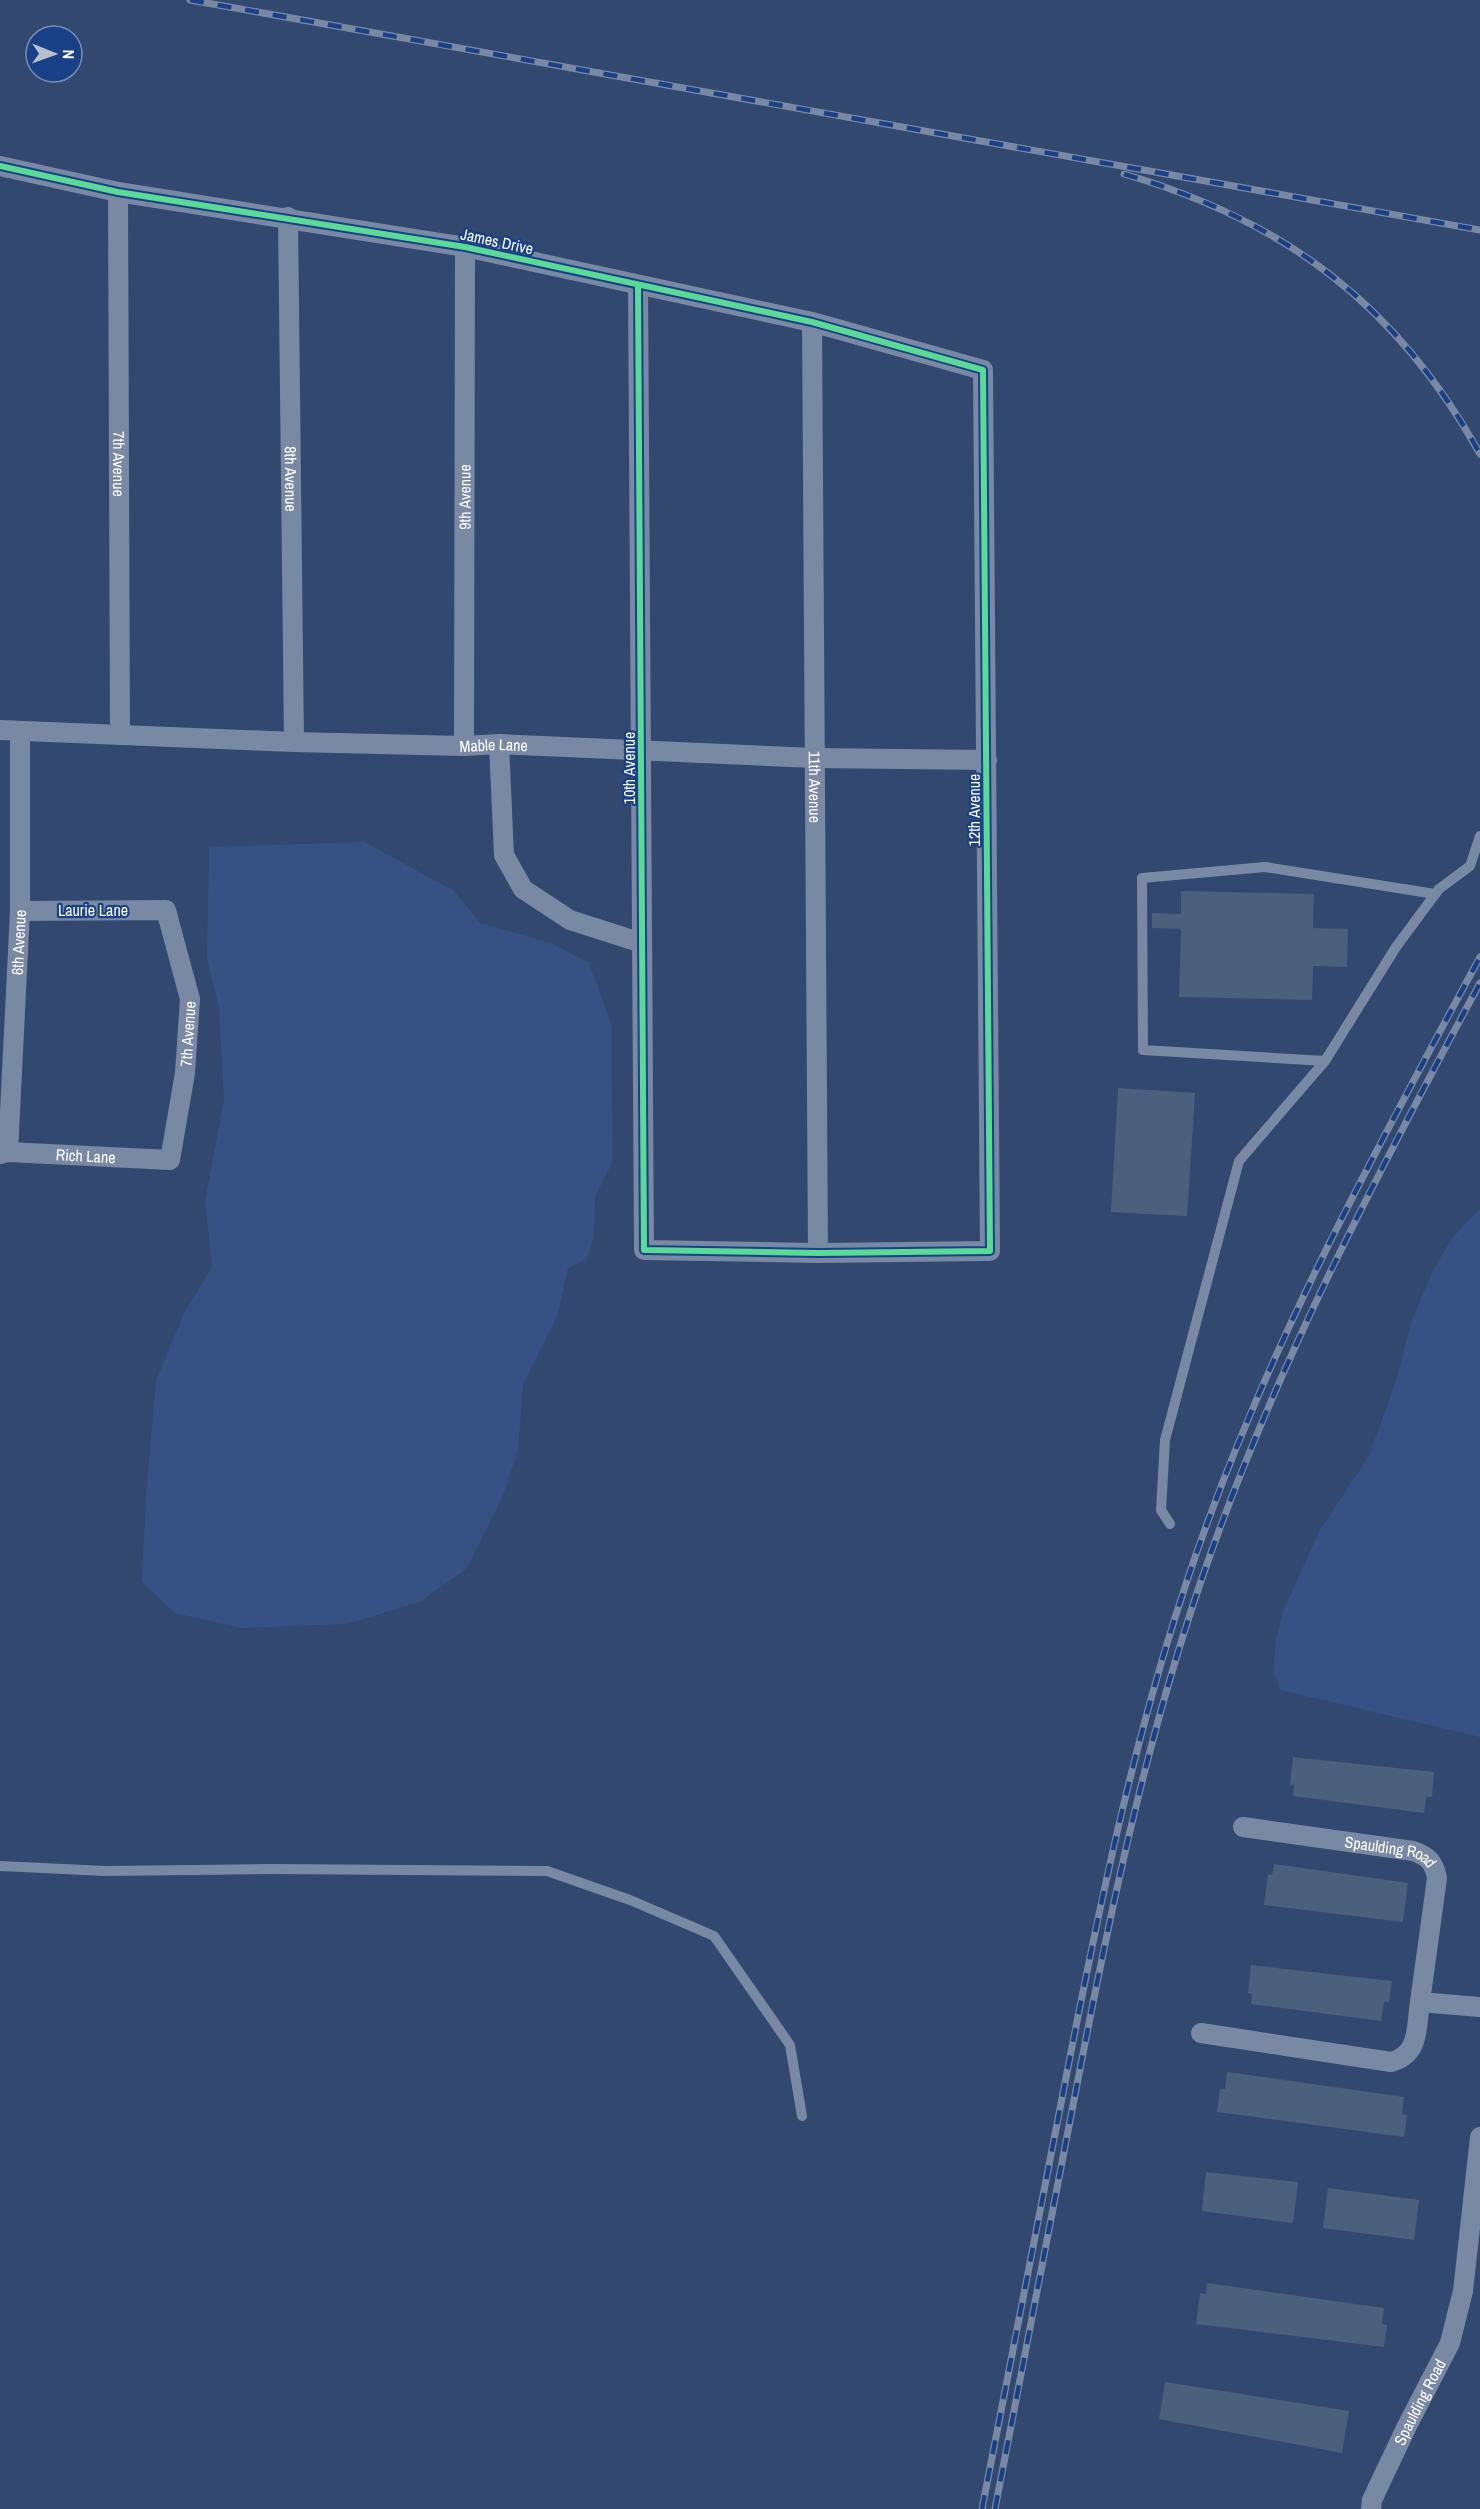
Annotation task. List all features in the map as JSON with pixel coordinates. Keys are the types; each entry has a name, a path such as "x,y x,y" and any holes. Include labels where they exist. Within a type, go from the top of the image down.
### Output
{"street":[{"name":"James Drive","path":"0,166 118,192 288,217 465,247 812,322 983,370"},
{"name":"7th Avenue","path":"118,192 120,735"},
{"name":"8th Avenue","path":"288,217 294,742"},
{"name":"9th Avenue","path":"464,746 465,247"},
{"name":"10th Avenue","path":"638,285 644,1250 818,1253"},
{"name":"11th Avenue","path":"812,322 818,1253"},
{"name":"12th Avenue","path":"818,1253 990,1251 983,370"},
{"name":"Mable Lane","path":"0,730 294,742 464,746 499,744 814,758 987,760"},
{"name":"6th Avenue","path":"4,1153 20,911 20,731"},
{"path":"499,744 504,855 523,889 570,920 642,943"},
{"name":"7th Avenue","path":"165,910 190,999 185,1073 170,1160"},
{"name":"Laurie Lane","path":"20,911 165,910"},
{"name":"Rich Lane","path":"4,1153 170,1160"},
{"name":"Spaulding Road","path":"1201,2033 1391,2062 1402,2059 1413,2045 1437,1878 1434,1865 1425,1855 1413,1851 1243,1827"},
{"path":"1420,2002 1480,2007"},
{"name":"Spaulding Road","path":"1371,2509 1372,2500 1450,2343 1471,2293 1480,2137"}],"lane":[{"path":"1170,1524 1161,1510 1165,1440 1239,1161 1325,1061 1396,947 1439,889 1470,866 1480,836"},
{"path":"1325,1061 1143,1050 1142,878 1265,867 1436,894"},
{"path":"0,1866 106,1871 270,1869 547,1871 630,1899 714,1936 790,2045 802,2116"}],"water":[{"path":"364,842 453,890 480,923 551,943 589,963 611,1024 613,1161 595,1197 594,1237 587,1259 568,1268 558,1314 523,1385 518,1450 502,1498 467,1568 420,1602 346,1624 241,1628 175,1613 142,1582 146,1495 156,1381 184,1313 212,1267 205,1201 224,1100 219,1007 207,959 209,847"},
{"path":"1480,1209 1480,1737 1281,1690 1273,1672 1276,1640 1283,1611 1320,1530 1369,1456 1397,1378 1411,1323 1432,1272 1452,1238"}],"building":[{"path":"1181,891 1314,894 1313,928 1348,929 1347,967 1313,966 1312,1000 1179,997 1181,929 1152,928 1152,913 1181,914"},
{"path":"1118,1088 1195,1093 1187,1216 1111,1212"},
{"path":"1293,1757 1434,1772 1432,1797 1426,1797 1424,1813 1293,1796 1294,1785 1290,1785"},
{"path":"1274,1864 1408,1883 1403,1922 1264,1905 1268,1874 1272,1875"},
{"path":"1251,1965 1392,1981 1389,2002 1384,2002 1381,2021 1251,2004 1252,1994 1248,1993"},
{"path":"1227,2072 1404,2097 1402,2114 1407,2115 1404,2137 1217,2112 1220,2089 1225,2089"},
{"path":"1206,2172 1298,2182 1293,2223 1202,2211"},
{"path":"1328,2188 1419,2200 1414,2240 1323,2228"},
{"path":"1207,2283 1384,2308 1382,2324 1387,2325 1384,2347 1196,2324 1200,2293 1206,2294"},
{"path":"1165,2382 1349,2411 1342,2453 1159,2419"}],"railway":[{"path":"190,0 1480,230"},
{"path":"1124,174 1182,193 1236,217 1286,244 1332,276 1374,313 1413,354 1448,401 1480,454"},
{"path":"982,2509 1108,1873 1142,1731 1184,1590 1236,1448 1300,1304 1369,1164 1480,957"},
{"path":"995,2509 1128,1838 1161,1710 1200,1584 1259,1428 1293,1353 1364,1203 1480,983"}],"cycle path":[{"path":"0,166 118,192 465,247 812,322 983,370 990,1251 818,1253 644,1250 638,285"}]}
